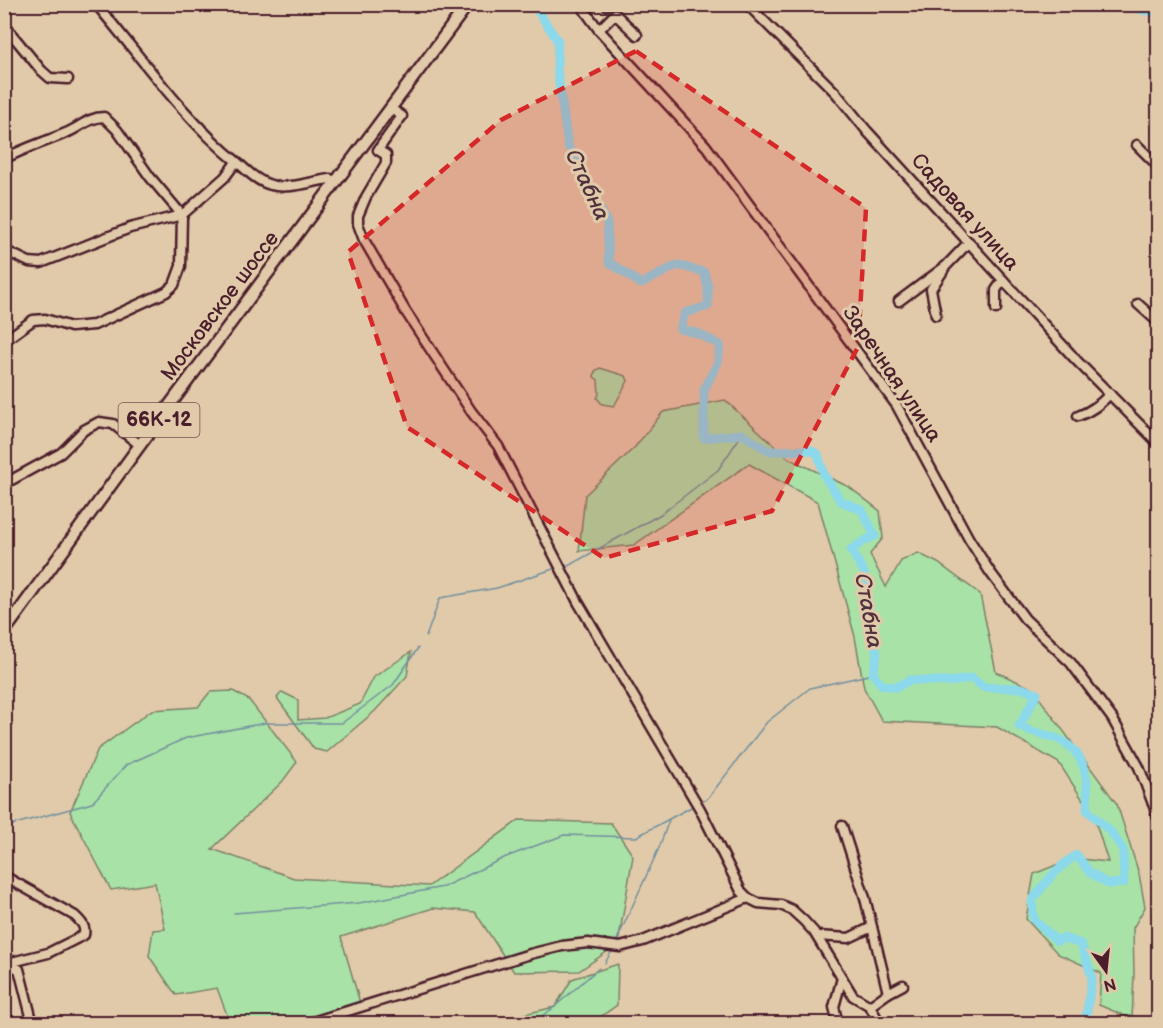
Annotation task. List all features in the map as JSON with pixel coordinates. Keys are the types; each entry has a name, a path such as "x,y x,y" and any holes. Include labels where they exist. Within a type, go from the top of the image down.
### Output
{"main road":[{"name":"Московское шоссе","path":"4,632 468,4"}],"street":[{"path":"96,4 188,117 212,142 264,183 275,186 330,179 336,181"},
{"name":"Заречная улица","path":"580,4 599,30 706,146 897,406 969,539 990,572 1025,619 1071,663 1112,718 1138,767 1158,817"},
{"name":"Садовая улица","path":"747,4 836,93 867,131 1077,361 1158,443"},
{"path":"599,30 615,14 637,35"},
{"path":"4,25 50,78 68,79"},
{"path":"359,150 367,153 378,150 402,116 390,108"},
{"path":"4,159 34,144 67,133 94,117 104,117 117,130 150,177 182,215 181,266 174,285 166,292 94,325 71,327 45,320 33,320 4,341"},
{"path":"1137,145 1158,166"},
{"path":"378,150 386,155 386,163 366,197 358,216 358,224 364,240 406,312 471,411 498,446 578,602 700,809 741,891 758,903 781,905 792,910 817,936 853,996 870,1006 880,1023"},
{"path":"4,250 29,262 41,263 130,228 182,215 225,177 236,162"},
{"path":"899,301 946,266 969,242"},
{"path":"936,315 931,290 946,266"},
{"path":"996,309 996,290 1003,280"},
{"path":"1138,304 1158,322"},
{"path":"1078,416 1098,406 1110,394"},
{"path":"4,484 61,453 84,430 99,422 113,424 140,445"},
{"path":"842,826 873,927 888,993"},
{"path":"4,876 75,916 83,924 84,935 48,953 4,965"},
{"path":"306,1023 562,946 588,943 614,946 643,941 748,898"},
{"path":"817,936 849,938 873,927"},
{"path":"4,965 11,965 19,969 33,1023"},
{"path":"838,1023 834,1007 842,978"},
{"path":"870,1006 903,985"}],"highlighted area":[{"path":"636,51 866,208 858,347 772,511 604,558 407,427 348,252 501,120"}],"green space":[{"path":"600,368 626,376 628,381 614,406 602,404 597,398 598,380 594,377 595,371"},
{"path":"725,400 788,458 849,487 880,511 883,538 870,554 886,587 901,561 918,553 938,563 980,594 996,672 1032,688 1117,804 1139,874 1145,907 1133,928 1132,1019 1099,1005 1101,973 1058,954 1026,919 1034,874 1073,858 1108,862 1094,817 1059,763 997,727 882,721 864,688 855,637 818,502 749,464 634,545 579,551 585,495 635,447 663,412"},
{"path":"411,652 407,676 375,711 327,752 314,749 277,698 282,692 298,700 298,720 325,718 360,704 374,677"},
{"path":"233,691 249,700 297,762 282,782 212,849 294,878 429,886 519,820 611,823 633,856 618,944 579,971 514,972 475,912 433,908 341,937 360,1003 297,1023 230,1023 217,988 176,995 149,956 153,930 165,929 155,883 111,890 70,812 98,749 152,710 198,707 210,692"},
{"path":"618,964 617,1005 592,1023 500,1023 516,1016 555,1007 572,979"}],"waterway":[{"name":"Стабна","path":"533,4 558,41 557,69 568,146 607,222 609,262 641,284 677,265 704,272 708,287 708,306 685,313 680,329 697,333 720,345 718,362 704,390 704,438 742,434 769,451 810,450 818,454 824,475 841,501 862,510 875,536 851,550 864,572 877,655 873,674 882,685 897,687 910,680 951,682 972,678 983,687 1021,688 1037,694 1019,726 1066,743 1080,758 1086,777 1087,810 1111,832 1123,850 1124,883 1108,884 1089,872 1077,855 1047,881 1032,901 1034,920 1057,941 1064,938 1081,944 1092,977 1085,1024"},
{"path":"1116,4 1158,13"},
{"path":"568,566 661,514 718,470 742,434"},
{"path":"426,637 440,598 497,588 556,568"},
{"path":"4,827 92,803 126,765 186,738 265,723 342,723 393,685 418,648"},
{"path":"704,801 767,722 810,688 873,674"},
{"path":"234,913 359,903 443,887 506,857 564,835 636,837 693,806"},
{"path":"616,942 659,848 669,820"},
{"path":"605,963 613,949"},
{"path":"530,1024 552,1009 599,968"},
{"path":"542,1016 554,1024"}]}
